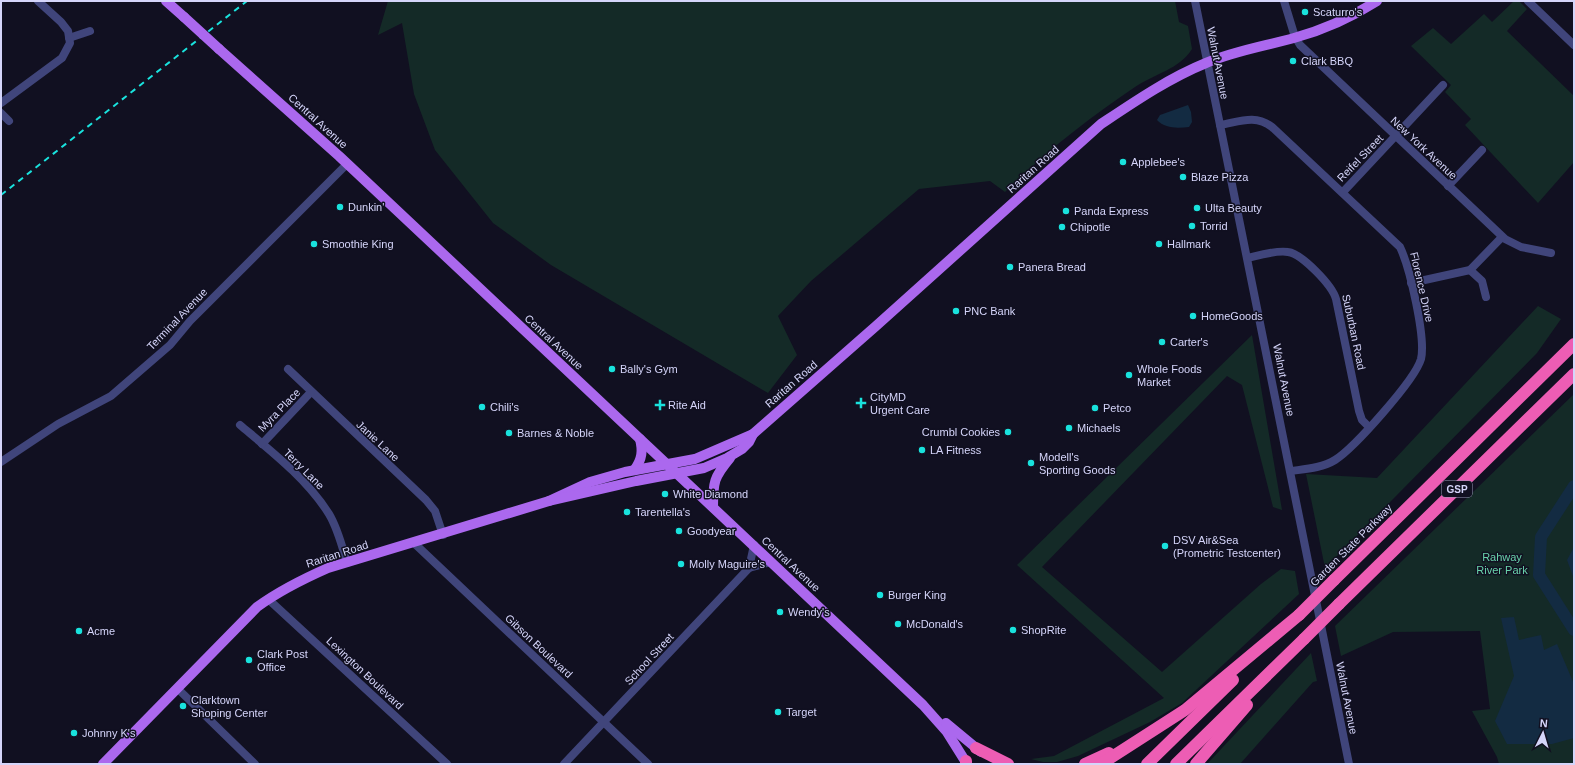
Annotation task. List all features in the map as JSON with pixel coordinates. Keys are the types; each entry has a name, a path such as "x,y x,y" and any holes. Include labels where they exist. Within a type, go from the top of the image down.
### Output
{"highway":[{"name":"Garden State Parkway","path":"1147,764 1574,344"},
{"name":"GSP","path":"1176,764 1574,374"},
{"path":"1102,764 1123,749 1186,710 1299,615"},
{"path":"1196,764 1304,639"},
{"path":"976,748 1008,764"},
{"path":"1085,764 1105,754 1123,749"}],"main road":[{"name":"Central Avenue","path":"166,1 347,164 713,506 923,705 942,724 966,763"},
{"name":"Raritan Road","path":"103,764 257,607 304,578 348,562 443,535 549,501 640,480 704,468 732,455 746,445 753,434 1101,124 1143,97 1207,62 1295,38 1346,18 1377,1"},
{"name":"Raritan Road","path":"549,501 590,482 635,469 703,456 753,434"},
{"path":"635,469 640,462 642,453 640,439"},
{"path":"713,506 714,481 732,455"},
{"name":"Central Avenue","path":"923,705 997,764"}],"street":[{"path":"1,103 62,58 70,43 68,31 61,22 38,1"},
{"name":"Walnut Avenue","path":"1195,1 1349,764"},
{"path":"1284,1 1295,38"},
{"path":"1528,1 1574,45"},
{"path":"69,38 90,31"},
{"name":"New York Avenue","path":"1295,38 1303,49 1502,236 1516,245 1551,253"},
{"name":"Reifel Street","path":"1343,192 1443,85"},
{"path":"1,113 9,121"},
{"name":"Florence Drive","path":"1220,125 1252,119 1262,120 1343,192 1400,247 1406,258 1422,338 1422,354 1420,364 1415,373 1394,400 1369,427 1334,460 1324,465 1291,471"},
{"path":"1448,186 1482,150"},
{"name":"Terminal Avenue","path":"1,462 58,424 111,396 139,373 170,345 190,321 347,164"},
{"path":"1411,283 1470,270 1502,236"},
{"name":"Suburban Road","path":"1248,258 1280,252 1293,253 1331,287 1336,299 1359,411 1362,420 1369,427"},
{"path":"1470,270 1482,281 1486,297"},
{"name":"Janie Lane","path":"288,369 426,500 435,511 443,535"},
{"name":"Myra Place","path":"262,444 311,392"},
{"name":"Terry Lane","path":"240,425 312,490 339,533 348,562"},
{"name":"Gibson Boulevard","path":"414,543 648,764"},
{"path":"754,546 750,568 771,562"},
{"name":"School Street","path":"564,764 750,568"},
{"name":"Lexington Boulevard","path":"268,599 447,764"},
{"path":"178,689 255,764"}],"green space":[{"path":"388,1 1175,1 1179,22 1188,26 1192,49 1181,62 1142,82 1084,124 1051,150 1005,192 990,181 919,189 811,281 778,316 797,355 768,393 551,265 493,223 435,150 414,94 402,23 378,35"},
{"path":"1514,1 1519,1 1527,9 1507,31 1574,96 1574,162 1538,203 1465,125 1471,119 1445,92 1451,85 1411,46 1433,28 1451,44 1484,14 1492,22"},
{"path":"1538,306 1561,319 1537,353 1325,568 1306,474 1377,478"},
{"path":"1252,335 1282,510 1273,507 1242,385 1227,376 1042,567 1162,672 1261,584 1281,569 1295,571 1299,594 1182,703 1150,722 1078,756 1057,762 1043,762 1031,759 1054,756 1164,698 1017,565"},
{"name":"Rahway River Park","path":"1574,394 1574,764 1499,764 1497,757 1472,711 1490,709 1480,631 1393,632 1341,656 1335,626"},
{"path":"1311,653 1317,681 1313,682 1240,764 1207,764"}],"water":[{"path":"1188,105 1191,112 1192,122 1189,127 1176,128 1164,125 1157,120 1160,115"},
{"path":"1574,547 1574,579 1567,560"},
{"path":"1514,617 1519,640 1541,635 1544,650 1557,644 1574,684 1574,738 1552,744 1507,744 1495,721 1514,676 1501,618"}],"waterway":[{"path":"1574,486 1541,537 1539,575 1574,630"}],"railway":[{"path":"1,195 247,1"}],"place":[{"name":"Scaturro's","path":"1305,12"},
{"name":"Clark BBQ","path":"1293,61"},
{"name":"Applebee's","path":"1123,162"},
{"name":"Blaze Pizza","path":"1183,177"},
{"name":"Dunkin'","path":"340,207"},
{"name":"Ulta Beauty","path":"1197,208"},
{"name":"Panda Express","path":"1066,211"},
{"name":"Torrid","path":"1192,226"},
{"name":"Chipotle","path":"1062,227"},
{"name":"Smoothie King","path":"314,244"},
{"name":"Hallmark","path":"1159,244"},
{"name":"Panera Bread","path":"1010,267"},
{"name":"PNC Bank","path":"956,311"},
{"name":"HomeGoods","path":"1193,316"},
{"name":"Carter's","path":"1162,342"},
{"name":"Bally's Gym","path":"612,369"},
{"name":"Whole Foods Market","path":"1129,375"},
{"name":"CityMD Urgent Care","path":"861,403"},
{"name":"Rite Aid","path":"660,405"},
{"name":"Chili's","path":"482,407"},
{"name":"Petco","path":"1095,408"},
{"name":"Michaels","path":"1069,428"},
{"name":"Crumbl Cookies","path":"1008,432"},
{"name":"Barnes & Noble","path":"509,433"},
{"name":"LA Fitness","path":"922,450"},
{"name":"Modell's Sporting Goods","path":"1031,463"},
{"name":"White Diamond","path":"665,494"},
{"name":"Tarentella's","path":"627,512"},
{"name":"Goodyear","path":"679,531"},
{"name":"DSV Air&Sea (Prometric Testcenter)","path":"1165,546"},
{"name":"Molly Maguire's","path":"681,564"},
{"name":"Burger King","path":"880,595"},
{"name":"Wendy's","path":"780,612"},
{"name":"McDonald's","path":"898,624"},
{"name":"ShopRite","path":"1013,630"},
{"name":"Acme","path":"79,631"},
{"name":"Clark Post Office","path":"249,660"},
{"name":"Clarktown Shoping Center","path":"183,706"},
{"name":"Target","path":"778,712"},
{"name":"Johnny K's","path":"74,733"}]}
